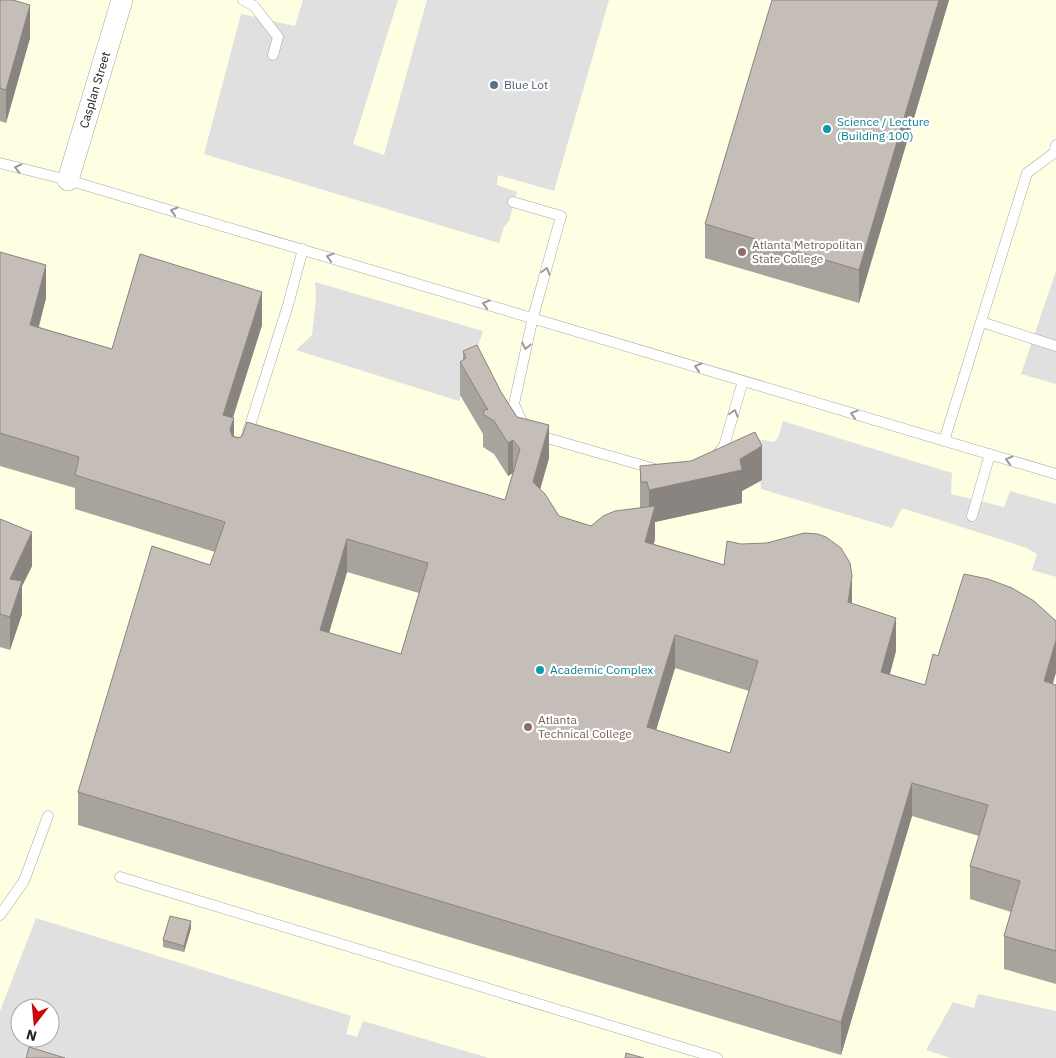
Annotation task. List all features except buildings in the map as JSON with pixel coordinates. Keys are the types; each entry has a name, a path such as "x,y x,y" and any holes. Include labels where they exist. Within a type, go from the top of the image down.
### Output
{"street":[{"name":"Casplan Street","path":"68,180 122,0"}],"lane":[{"path":"243,0 254,3 278,36 273,55"},
{"path":"944,441 1027,173 1054,153 1056,145"},
{"path":"0,163 68,180 303,249 1056,474"},
{"path":"512,202 561,216 533,318 514,404 522,422 548,438 665,471"},
{"path":"243,446 288,304 303,249"},
{"path":"981,322 1056,346"},
{"path":"712,461 728,447 743,381"},
{"path":"972,516 990,454"},
{"path":"0,915 24,881 48,816"},
{"path":"120,876 716,1058"}],"shaded area":[{"name":"Atlanta Technical College","path":"0,0 1056,0 1056,1058 0,1058"},
{"name":"Blue Lot","path":"303,0 398,0 353,144 384,155 427,0 609,0 554,191 498,175 497,185 517,192 509,221 504,227 499,243 204,154 241,14 295,26"},
{"path":"1056,271 1056,384 1021,374"},
{"path":"315,282 483,331 459,401 296,350 312,335 316,298"},
{"path":"783,421 952,473 951,494 1004,507 1010,491 1056,504 1056,577 1032,570 1037,554 1027,548 902,508 892,528 761,489 758,439 774,442 778,438"},
{"path":"36,918 351,1016 346,1034 357,1037 363,1021 489,1058 42,1058 26,1053 25,1058 0,1058 0,1011"},
{"path":"978,994 1056,1011 1056,1058 951,1058 926,1050 953,1002 974,1008"}],"place":[{"name":"Blue Lot","path":"494,85"},
{"name":"Science / Lecture (Building 100)","path":"827,129"},
{"name":"Atlanta Metropolitan State College","path":"742,252"},
{"name":"Academic Complex","path":"540,670"},
{"name":"Atlanta Technical College","path":"528,727"}]}
